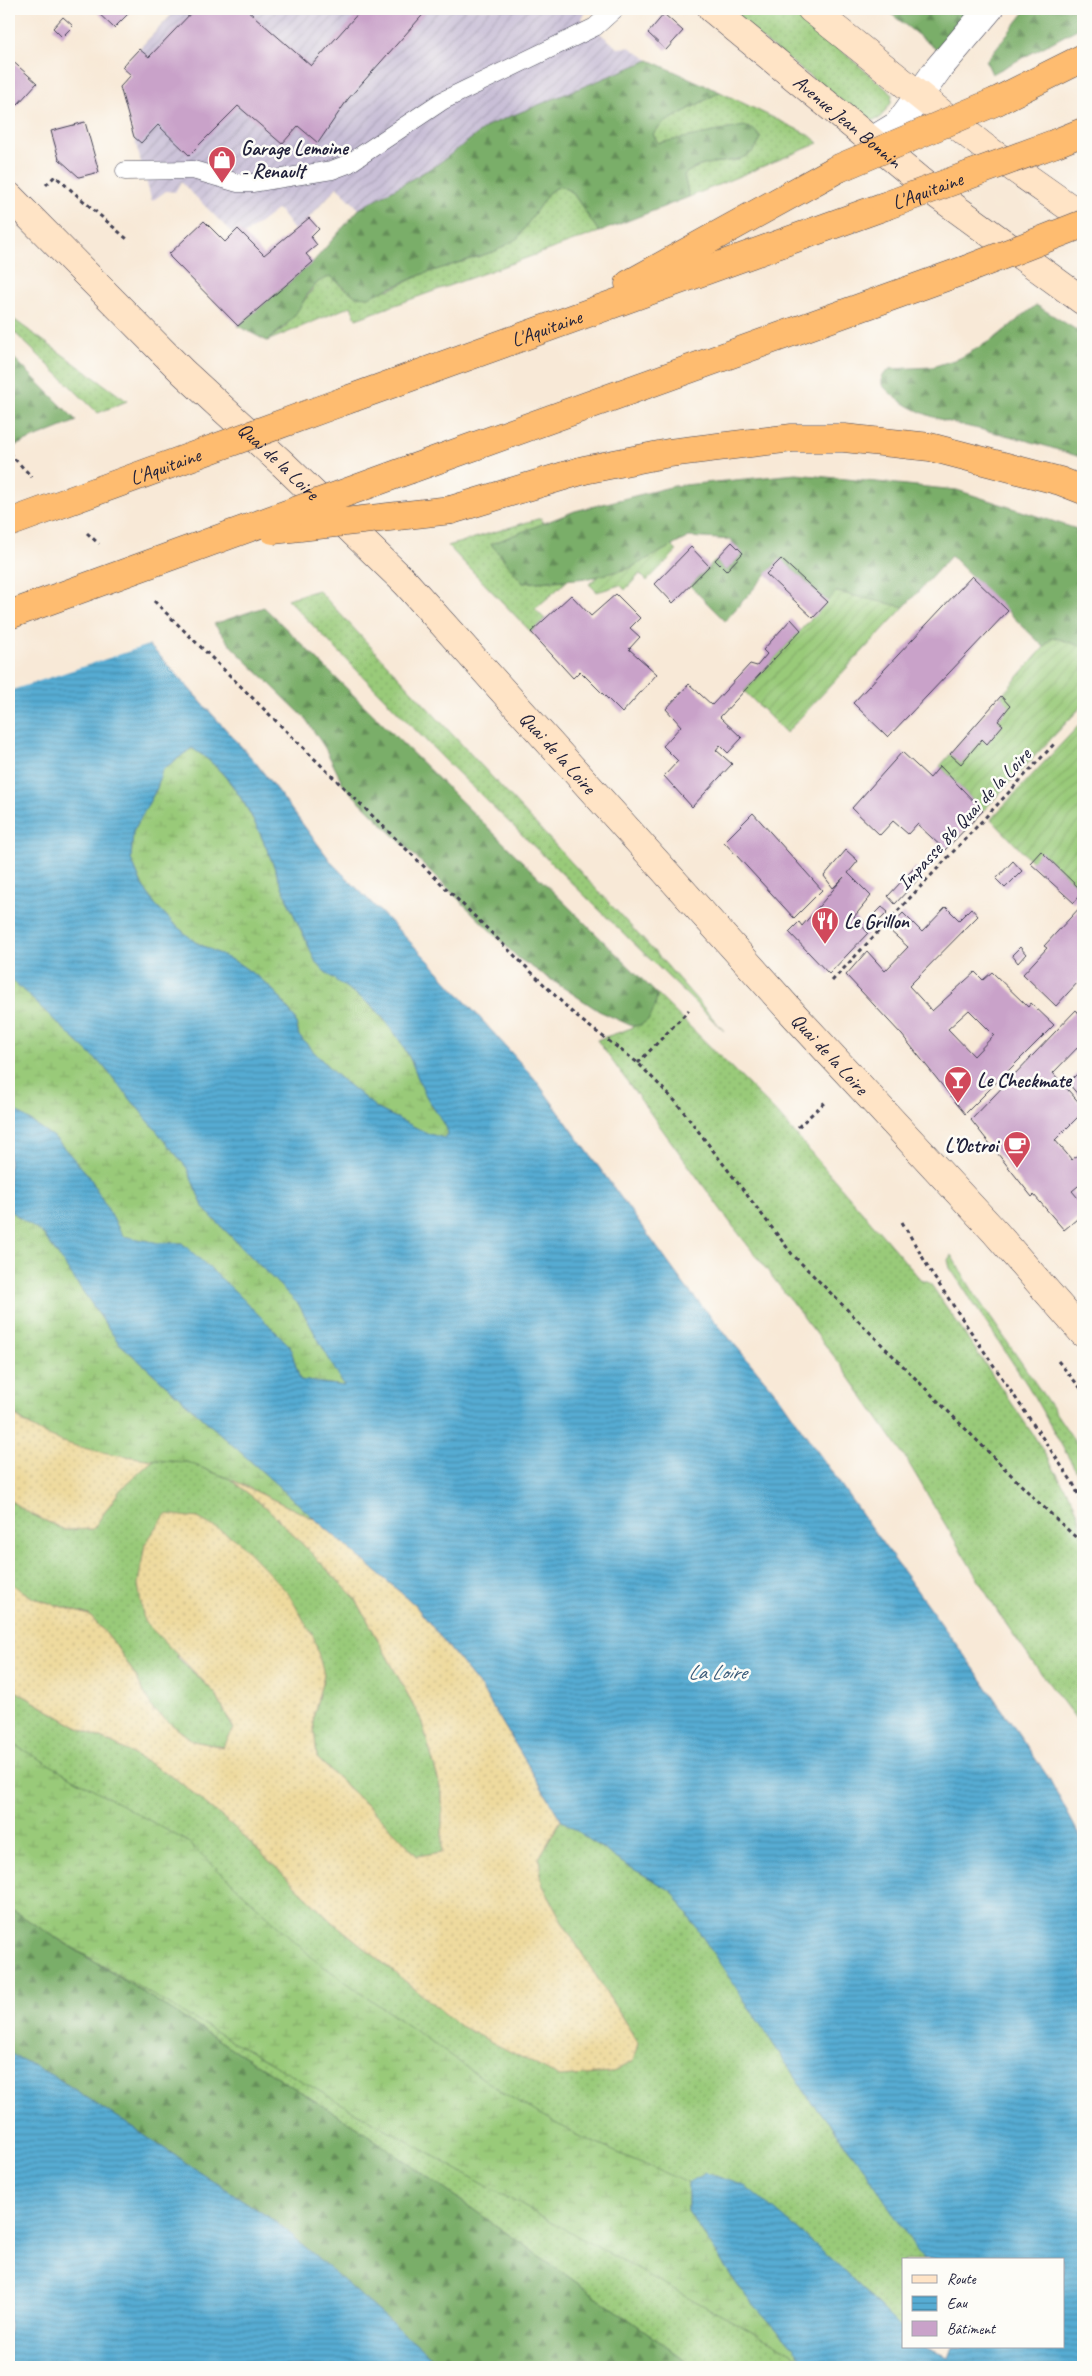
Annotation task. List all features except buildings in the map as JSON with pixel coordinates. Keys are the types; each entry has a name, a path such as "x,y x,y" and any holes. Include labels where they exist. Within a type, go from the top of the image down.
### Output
{"highway":[{"path":"558,324 836,169 998,100 1083,58"},
{"name":"L'Aquitaine","path":"9,523 885,206 1083,132"},
{"path":"9,615 965,270 1083,224"},
{"path":"227,536 451,510 603,466 669,453 792,438 844,438 930,447 1060,481 1083,490"}],"main road":[{"name":"Avenue Jean Bonnin","path":"712,9 870,142 936,194 1083,301"},
{"path":"811,9 984,147 1083,217"},
{"name":"Quai de la Loire","path":"9,196 183,372 284,465 406,583 795,1016 995,1232 1083,1332"}],"street":[{"path":"870,142 898,125 938,69 989,9"}],"lane":[{"path":"125,170 193,170 238,183 252,183 332,170 348,164 442,102 595,28 614,9"}],"path":[{"path":"55,176 127,239"},
{"path":"9,453 37,481"},
{"path":"86,531 99,545"},
{"path":"148,595 577,1016 638,1063 676,1102 792,1254 1036,1500 1083,1544"},
{"name":"Impasse 8b Quai de la Loire","path":"832,981 1056,742"},
{"path":"638,1063 689,1010"},
{"path":"798,1127 828,1098"},
{"path":"902,1222 934,1277 1073,1483 1083,1505"}],"shaded area":[{"path":"177,9 587,9 581,18 618,48 629,47 649,60 489,125 438,164 359,209 337,187 309,218 294,230 278,209 244,235 238,229 233,234 181,182 175,192 166,191 152,201 120,87 131,75 122,67"}],"green space":[{"path":"723,9 793,9 892,94 891,103 879,119 868,121"},
{"path":"885,9 971,9 937,50"},
{"path":"1027,9 1083,9 1083,26 992,74 986,61"},
{"path":"649,60 720,92 662,124 653,134 658,143 744,126 754,130 761,138 755,149 747,156 694,168 684,175 689,197 599,232 572,192 560,186 549,192 518,238 496,251 423,274 369,297 355,296 331,277 324,279 313,287 291,320 267,341 238,326 313,262 359,209 438,164 489,125"},
{"path":"720,92 809,135 819,143 689,197 684,175 703,165 740,160 669,142 658,143 653,134 662,124"},
{"path":"560,186 572,192 599,232 356,319 351,306 267,341 285,327 320,279 331,277 344,289 389,290 423,274 496,251 549,192"},
{"path":"1036,305 1083,334 1083,458 1028,441 941,420 924,414 895,397 882,385 882,376 890,369 932,367 960,358 995,338"},
{"path":"9,316 127,401 98,413 9,327"},
{"path":"9,353 77,421 9,448"},
{"path":"796,474 957,490 1083,531 1083,647 1053,637 1044,647 951,556 904,607 836,592 828,602 780,559 725,621 690,586 715,560 726,571 743,553 732,542 733,540 689,537 628,569 590,578 523,583 491,544 575,511 674,486"},
{"path":"541,518 543,524 491,544 523,583 568,580 535,609 545,619 531,632 448,546"},
{"path":"672,546 677,551 647,581 640,574 625,590 620,585 597,592 589,584 598,576 628,569"},
{"path":"318,590 664,962 724,1031 444,759 287,599"},
{"path":"836,592 904,607 786,733 744,691"},
{"path":"264,607 657,994 655,1007 649,1019 641,1025 632,1026 599,1011 518,958 344,786 325,748 305,718 233,648 214,624"},
{"path":"1053,637 1083,647 1083,705 983,811 940,766"},
{"path":"1083,721 1083,892 1041,852 1032,862 991,819"},
{"path":"192,748 214,765 232,785 247,808 260,833 316,962 330,976 371,1006 388,1024 401,1043 425,1094 447,1129 448,1133 444,1138 429,1134 378,1109 335,1074 299,1036 295,1019 277,994 262,980 238,963 195,942 155,904 142,885 131,859 133,832 157,788 162,770"},
{"path":"9,977 104,1067 187,1168 204,1209 299,1305 345,1386 300,1380 289,1346 182,1243 159,1243 123,1237 89,1176 56,1139 9,1106"},
{"path":"657,994 776,1112 922,1281 928,1281 1034,1436 1073,1501 1079,1516 1083,1538 1083,1728 1034,1664 997,1611 905,1457 840,1364 732,1225 597,1040 627,1030 643,1021 654,1005"},
{"path":"9,1210 43,1234 118,1342 316,1520 230,1479 187,1462 153,1460 78,1449 45,1436 9,1410"},
{"path":"951,1255 976,1296 1083,1453 1083,1483 1028,1386 950,1268 948,1260"},
{"path":"153,1460 187,1462 230,1479 269,1510 356,1599 421,1719 442,1793 443,1852 417,1856 399,1836 317,1758 313,1717 324,1675 176,1656 215,1693 234,1730 223,1747 193,1741 153,1710 135,1675 112,1640 89,1615 33,1598 9,1582 9,1500 31,1514 65,1530 93,1529 120,1490"},
{"path":"9,1687 75,1726 122,1748 176,1779 234,1827 333,1922 460,2026 638,2043 564,1925 542,1884 539,1858 561,1820 623,1863 672,1891 811,2101 866,2171 922,2258 902,2258 902,2328 831,2258 804,2360 812,2367 693,2367 658,2340 358,2128 9,1908"},
{"path":"9,1742 188,1842 316,1961 505,2094 576,2135 688,2183 688,2211 740,2289 804,2360 558,2226 375,2123 160,2000 9,1908"},
{"path":"9,1908 358,2128 658,2340 693,2367 442,2367 279,2224 57,2078 9,2053"}],"sand":[{"path":"9,1410 25,1423 59,1440 95,1451 153,1460 120,1490 93,1529 65,1530 31,1514 9,1500"},
{"path":"230,1479 316,1520 414,1604 482,1689 561,1820 539,1858 542,1884 564,1925 638,2043 633,2061 611,2073 560,2077 460,2026 333,1922 234,1827 176,1779 122,1748 75,1726 9,1687 9,1582 33,1598 89,1615 112,1640 135,1675 153,1710 193,1741 223,1747 234,1729 215,1693 144,1621 138,1584 145,1544 166,1514 198,1518 237,1540 288,1593 314,1638 324,1675 313,1717 317,1758 399,1836 417,1856 442,1852 442,1793 421,1719 356,1599 269,1510"}],"water":[{"name":"La Loire","path":"9,512 158,654 256,763 333,864 427,959 535,1079 685,1286 780,1398 864,1518 975,1670 1050,1780 1083,1842 1083,2367 812,2367 740,2289 688,2211 688,2183 706,2173 747,2187 831,2258 902,2328 902,2348 925,2348 949,2358 953,2348 1064,2348 1064,2258 922,2258 866,2171 811,2101 672,1891 623,1863 561,1820 482,1689 414,1604 316,1520 118,1342 43,1234 9,1210 9,1106 56,1139 89,1176 123,1236 159,1243 182,1243 237,1293 290,1346 300,1380 344,1386 299,1305 204,1209 187,1168 104,1067 9,977","holes":["192,748 214,765 232,785 260,832 316,962 330,976 371,1005 392,1030 409,1056 428,1099 445,1125 448,1133 444,1138 429,1134 378,1109 335,1074 299,1036 295,1019 277,994 262,980 238,963 195,942 155,904 142,885 131,859 133,832 157,788 162,770"]},
{"path":"9,2053 57,2078 279,2224 442,2367 9,2367"}],"pier":[{"path":"10,510 151,644 9,691"}],"place":[{"name":"Garage Lemoine - Renault","path":"222,184"},
{"name":"Le Grillon","path":"825,945"},
{"name":"Le Checkmate","path":"958,1104"},
{"name":"L’Octroi","path":"1017,1169"}]}
